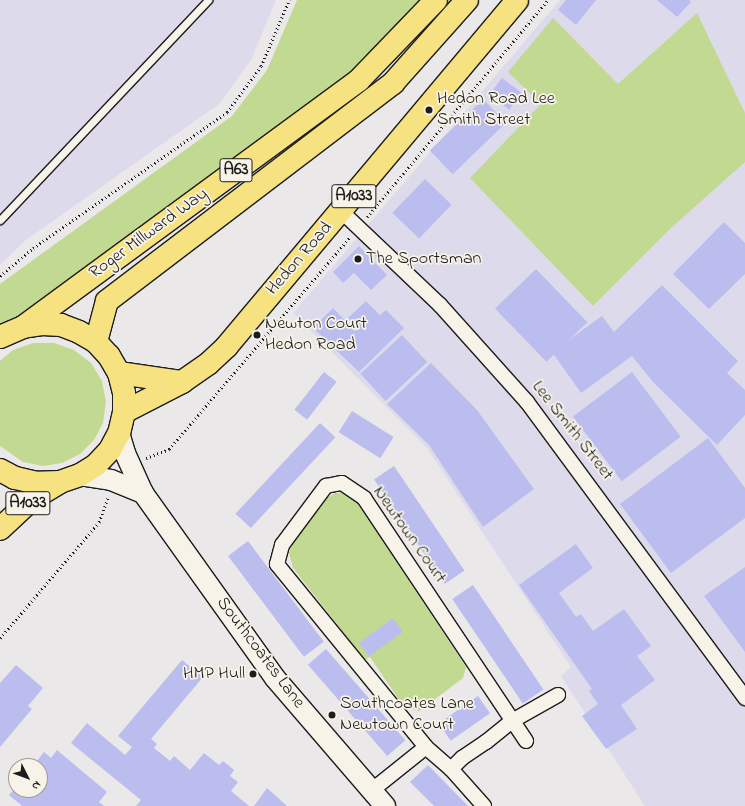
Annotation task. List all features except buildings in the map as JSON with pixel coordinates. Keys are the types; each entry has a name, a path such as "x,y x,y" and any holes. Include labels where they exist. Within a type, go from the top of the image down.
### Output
{"highway":[{"name":"Roger Millward Way","path":"23,327 359,80 436,0"},
{"name":"Roger Millward Way","path":"96,342 107,302 393,83 467,0"},
{"name":"Hedon Road","path":"182,382 208,364 227,346 517,0"},
{"name":"A1033","path":"0,337 23,327 42,324 61,325 80,332 96,342 109,356 119,373 124,393 122,423 110,450 96,465 32,500 0,529"},
{"path":"119,373 182,382"},
{"name":"A1033","path":"122,423 182,382"},
{"name":"A1033","path":"0,470 15,478 37,483 70,479"}],"street":[{"name":"Lee Smith Street","path":"341,211 440,305 528,402 745,698"},
{"name":"Southcoates Lane","path":"122,423 125,453 143,493 275,678 385,806"},
{"path":"70,479 111,480 143,493"},
{"name":"Newtown Court","path":"484,806 451,769 426,747 277,564 282,545 326,486 342,483 364,498 526,741"},
{"path":"451,769 462,758 486,742 512,721 558,695"},
{"path":"371,791 426,747"}],"lane":[{"path":"0,220 208,0"}],"path":[{"path":"0,276 33,248 227,112 261,66 289,0"}],"shaded area":[{"path":"0,0 276,0 251,60 219,104 26,240 0,265"},
{"path":"560,0 745,0 745,806 645,806 561,676 571,667 427,448 293,313"}],"green space":[{"path":"297,0 426,0 355,75 0,329 0,284 232,116 267,70"},
{"path":"697,13 745,113 745,162 672,227 593,306 470,178 541,104 508,72 553,18 618,84"},
{"path":"33,343 54,343 74,350 91,363 102,381 106,402 103,423 94,440 80,454 62,463 43,466 23,462 0,446 0,361 13,350"},
{"path":"335,493 346,493 355,499 466,667 463,678 419,711 404,707 370,657 365,660 293,568 289,553 293,541 322,501"}],"place":[{"name":"Hedon Road Lee Smith Street","path":"429,110"},
{"name":"The Sportsman","path":"358,259"},
{"name":"Newton Court Hedon Road","path":"257,335"},
{"name":"HMP Hull","path":"253,674"},
{"name":"Southcoates Lane Newtown Court","path":"332,715"}]}
